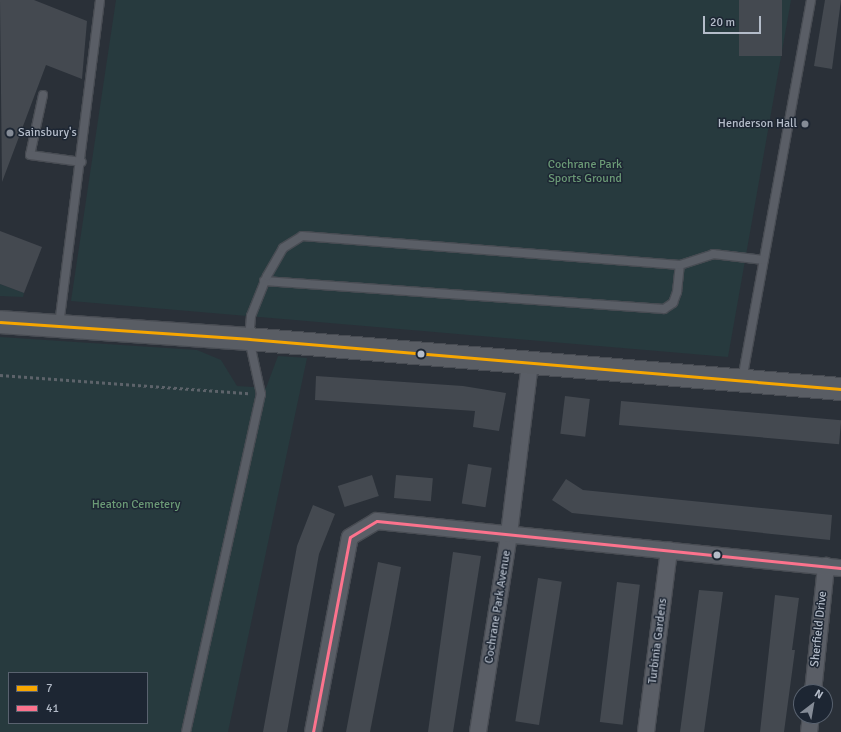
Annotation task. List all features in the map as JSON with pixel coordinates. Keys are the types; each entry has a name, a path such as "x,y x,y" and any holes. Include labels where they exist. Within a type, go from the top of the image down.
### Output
{"street":[{"path":"0,322 249,339 841,389"},
{"name":"Cochrane Park Avenue","path":"478,732 509,534 530,363"},
{"path":"313,732 350,537 377,521 833,567"},
{"name":"Turbinia Gardens","path":"646,732 669,550"},
{"name":"Sherfield Drive","path":"814,684 833,567"}],"lane":[{"path":"59,326 82,162 100,0"},
{"path":"742,380 811,0"},
{"path":"43,95 30,155 82,162"},
{"path":"186,732 261,394 249,339 251,316 264,281 283,248 302,236 680,265 713,254 764,260"},
{"path":"264,281 664,309 673,303 678,292 680,265"}],"path":[{"path":"0,376 261,394"}],"green space":[{"name":"Cochrane Park Sports Ground","path":"116,0 791,0 728,357 71,301"},
{"path":"0,284 24,293 23,297 0,296"},
{"name":"Heaton Cemetery","path":"0,337 197,350 221,360 237,386 266,388 278,356 307,358 228,732 0,732"}],"building":[{"name":"Sainsbury's","path":"0,0 34,0 87,21 82,79 46,65 2,182"},
{"path":"739,0 782,0 782,56 739,56"},
{"path":"825,0 841,0 832,69 814,66"},
{"path":"0,231 42,247 24,293 0,284"},
{"path":"316,376 463,386 506,393 499,431 473,427 475,411 315,400"},
{"path":"565,396 590,399 585,437 560,434"},
{"path":"621,401 841,420 839,444 619,425"},
{"path":"468,464 492,468 485,507 462,504"},
{"path":"372,475 379,496 345,507 338,486"},
{"path":"396,475 433,478 431,501 394,498"},
{"path":"566,479 583,490 832,515 830,540 572,513 552,500"},
{"path":"313,505 335,514 319,554 287,732 263,732 297,546"},
{"path":"453,552 481,556 453,732 428,732"},
{"path":"378,562 401,567 391,623 370,732 346,732"},
{"path":"538,578 562,582 539,725 515,721"},
{"path":"617,582 640,585 623,725 600,722"},
{"path":"699,590 723,592 704,732 680,732"},
{"path":"775,595 799,598 792,650 795,650 784,732 760,732"}],"transit line":[{"name":"7","path":"0,322 249,339 841,389"},
{"name":"41","path":"313,732 350,537 377,521 841,568"}],"place":[{"name":"Henderson Hall","path":"805,124"},
{"name":"Sainsbury's","path":"10,133"}]}
